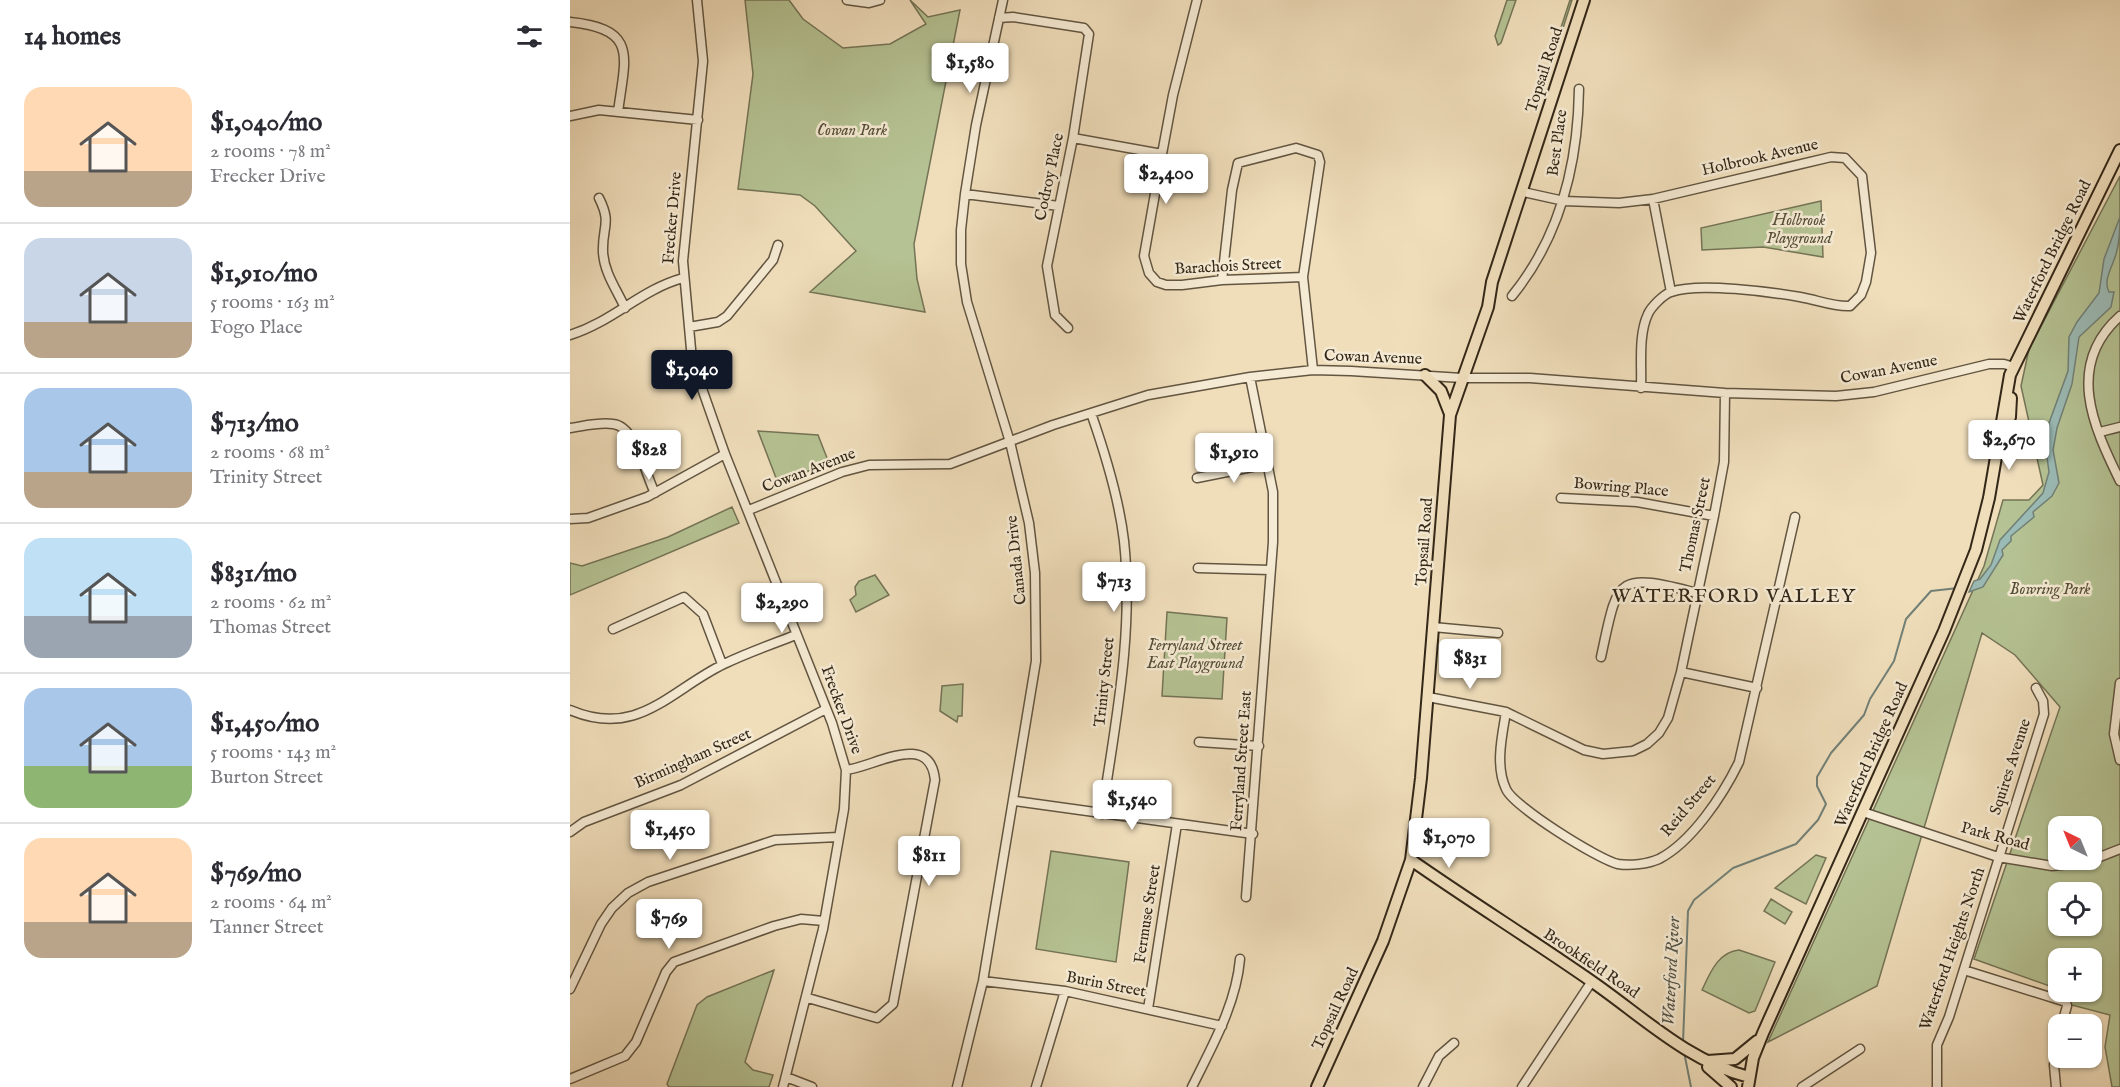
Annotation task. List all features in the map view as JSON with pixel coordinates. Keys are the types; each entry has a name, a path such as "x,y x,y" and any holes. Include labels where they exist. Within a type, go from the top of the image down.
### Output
{"main road":[{"name":"Topsail Road","path":"1317,1087 1383,941 1411,860 1428,697 1450,415 1488,307 1492,282 1584,0"},
{"name":"Waterford Bridge Road","path":"1748,1082 1763,1033 1944,632 1967,573 1989,498 2000,439 2010,417 2014,368 2120,150"},
{"path":"1425,375 1441,391 1449,405 1450,415"},
{"name":"Brookfield Road","path":"1411,860 1592,981 1689,1053 1748,1082"},
{"path":"1701,1060 1720,1062 1735,1059 1746,1053 1763,1033"},
{"path":"1701,1060 1731,1087"}],"street":[{"name":"Frecker Drive","path":"697,0 703,61 684,241 683,278 692,360 725,454 826,709 846,770 844,809 824,921 807,998 783,1087"},
{"path":"847,0 869,3 880,0"},
{"name":"Canada Drive","path":"957,1087 983,981 1015,801 1036,661 1037,616 1029,523 1010,442 967,302 961,264 961,230 965,194 1003,0"},
{"name":"Barachois Street","path":"1197,0 1173,95 1144,256 1149,273 1157,282 1166,285 1304,277"},
{"name":"Codroy Place","path":"999,18 1013,17 1084,28 1089,34 1073,138 1047,266 1055,315 1068,328"},
{"path":"570,22 597,25 611,31 620,41 625,68 618,112"},
{"name":"Best Place","path":"1512,296 1541,257 1564,201 1579,89"},
{"path":"570,116 599,110 698,120"},
{"path":"1073,138 1162,154"},
{"path":"1222,280 1232,190 1238,163 1296,148 1318,155 1320,162 1304,277 1313,370"},
{"name":"Holbrook Avenue","path":"1523,192 1564,201 1619,203 1653,199 1831,157 1845,158 1862,176 1871,253 1866,282 1861,295 1850,306 1838,307 1803,298 1750,290 1708,289 1671,292"},
{"path":"965,194 1059,206"},
{"path":"600,198 607,214 603,252 607,273 625,308"},
{"path":"1641,388 1643,335 1648,313 1671,292 1653,199"},
{"path":"689,327 718,322 727,316 773,260 778,245"},
{"path":"570,335 594,327 664,283 683,278"},
{"path":"2120,316 2104,332 2091,360 2087,396 2120,481"},
{"name":"Cowan Avenue","path":"749,510 842,472 868,465 950,464 1090,412 1148,395 1250,377 1313,370 1462,378 1530,378 1725,393 1857,394 1989,364 2004,364 2014,368"},
{"name":"Ferryland Street East","path":"1246,897 1273,542 1273,492 1250,377"},
{"name":"Thomas Street","path":"1428,697 1506,712 1584,750 1603,754 1633,751 1647,744 1659,734 1668,718 1681,672 1714,516 1724,462 1725,393"},
{"name":"Trinity Street","path":"1090,412 1111,477 1124,539 1127,604 1123,681 1102,814"},
{"path":"570,428 611,424 624,428 633,438 655,494"},
{"path":"2101,435 2120,427"},
{"path":"570,519 588,519 655,494 725,454"},
{"path":"1197,478 1267,464"},
{"name":"Bowring Place","path":"1561,498 1637,502 1714,516"},
{"name":"Reid Street","path":"1506,712 1500,766 1506,790 1520,806 1596,855 1618,864 1640,864 1657,860 1676,848 1726,788 1739,762 1795,517"},
{"path":"1198,568 1270,570"},
{"path":"1601,657 1612,606 1618,592 1630,583 1651,582 1697,593"},
{"path":"613,629 684,597 703,614 722,664"},
{"path":"1433,627 1498,633"},
{"path":"570,710 605,718 638,715 660,705 722,664 796,635"},
{"path":"1681,672 1757,688"},
{"path":"2120,683 2114,734 2120,760"},
{"name":"Squires Avenue","path":"1998,857 2044,714 2043,701 2036,688"},
{"name":"Birmingham Street","path":"570,832 584,822 681,785 728,763 826,709"},
{"path":"1199,742 1258,746"},
{"path":"807,998 877,1018 893,1004 935,780 934,769 929,760 918,754 900,753 858,769 846,770"},
{"path":"1015,801 1252,834"},
{"name":"Park Road","path":"1863,812 1998,857 2065,866 2094,860 2120,849"},
{"name":"Fermuse Street","path":"1148,1009 1177,824"},
{"path":"570,989 601,924 612,908 628,893 648,882 775,840 838,837"},
{"name":"Waterford Heights North","path":"1937,1087 1937,1045 1964,970 1998,857"},
{"path":"570,1078 625,1056 636,1042 666,972 674,962 774,926 801,919 824,921"},
{"path":"1192,1087 1222,1026 1238,982 1240,959"},
{"path":"1964,970 2066,1002 2065,1014"},
{"name":"Burin Street","path":"983,981 1065,991 1222,1026"},
{"path":"1522,1087 1592,981"},
{"path":"1036,1087 1065,991"},
{"path":"1424,1087 1439,1056 1454,1042"},
{"path":"1802,1087 1860,1049"},
{"path":"2054,1068 2056,1087"},
{"path":"786,1077 812,1087"}],"green space":[{"name":"Cowan Park","path":"745,0 789,0 803,19 843,48 890,44 926,24 910,0 928,17 960,10 914,244 917,279 925,312 810,292 856,251 815,206 800,195 738,189 753,74"},
{"path":"1507,0 1516,0 1501,43 1498,45 1495,36"},
{"path":"1570,0 1572,0 1555,53 1550,59 1544,59 1546,51 1553,52"},
{"name":"Bowring Park","path":"2120,176 2120,1087 2112,1087 2105,1047 2110,1015 2068,1004 2069,1002 2102,1002 2102,948 2048,948 2048,985 1974,959 2060,707 2015,655 1982,633 1877,986 1768,1042 1984,566 2003,500 2029,500 2043,485 2021,386 2029,349"},
{"name":"Holbrook Playground","path":"1821,201 1823,257 1763,247 1702,250 1701,228"},
{"path":"758,431 818,435 829,463 778,483"},
{"path":"732,507 739,523 570,595 570,563 582,566 668,537"},
{"path":"875,575 889,595 856,612 850,600 856,595 855,587 859,581"},
{"name":"Ferryland Street East Playground","path":"1167,612 1227,618 1222,699 1162,696"},
{"path":"963,684 962,716 958,716 957,722 940,711 942,686"},
{"path":"1051,851 1129,862 1116,962 1036,949"},
{"path":"1816,855 1826,858 1806,904 1775,888"},
{"path":"1771,899 1792,912 1785,924 1764,911"},
{"path":"1739,950 1775,962 1755,1011 1749,1013 1702,990 1720,959"},
{"path":"774,970 745,1062 753,1070 773,1075 769,1087 669,1087 667,1084 697,1005 707,997"}],"water":[{"path":"2120,217 2118,246 2107,282 2109,292 2114,292 2111,307 2079,337 2072,384 2057,428 2053,450 2059,483 2052,496 2033,512 2034,517 2011,536 2011,541 2002,550 2003,555 1983,587 1969,592 1974,581 1980,579 1991,565 2000,540 2043,493 2049,472 2046,450 2049,423 2068,371 2069,337 2077,322 2099,293 2104,259"}],"waterway":[{"name":"Waterford River","path":"1683,1043 1688,911 1694,900 1733,868 1796,844 1818,820 1826,804 1817,786 1817,777 1831,753 1864,715 1870,699 1894,661 1906,619 1931,591 1958,588"},
{"name":"Waterford River","path":"1684,1052 1691,1087"}],"district":[{"name":"WATERFORD VALLEY","path":"1734,596"}]}
